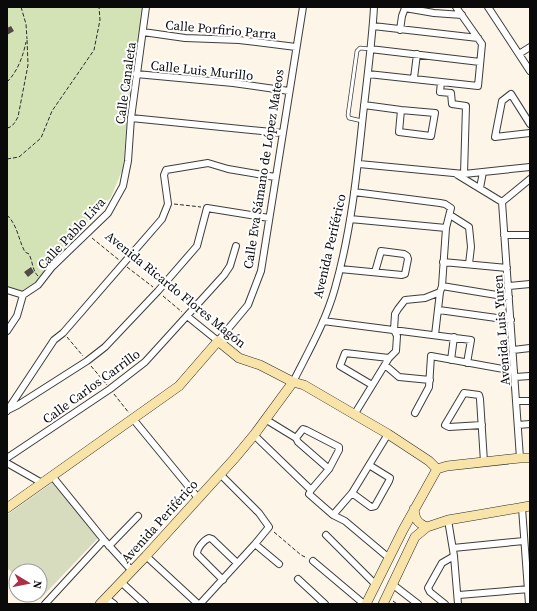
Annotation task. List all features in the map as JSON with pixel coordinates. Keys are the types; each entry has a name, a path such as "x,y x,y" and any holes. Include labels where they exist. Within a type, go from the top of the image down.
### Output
{"street":[{"name":"Calle Canaleta","path":"128,161 136,74 146,7"},
{"name":"Calle Eva Sámano de López Mateos","path":"7,508 179,386 248,305 261,271 303,7"},
{"name":"Avenida Periférico","path":"103,601 146,556 254,435 293,382 323,321 335,289 350,219 358,164 374,7"},
{"path":"368,74 478,86 482,44 456,7"},
{"path":"488,7 530,72"},
{"path":"400,30 402,16 406,8 434,13 462,15"},
{"path":"373,26 478,38"},
{"name":"Calle Porfirio Parra","path":"143,32 185,38 239,40 296,47"},
{"path":"519,54 530,47"},
{"path":"370,49 480,62"},
{"path":"414,78 418,54"},
{"name":"Calle Luis Murillo","path":"136,74 233,83 289,91"},
{"path":"441,82 440,92 451,93 452,104 466,106 464,174"},
{"path":"530,124 511,94 502,101 495,137 530,133"},
{"path":"364,105 435,113 431,136 399,132 401,110"},
{"path":"131,118 282,133"},
{"name":"Calle Pablo Liva","path":"23,295 38,285 52,267 108,213 123,186 128,161"},
{"path":"7,410 54,340 63,332 123,263 142,244 162,218 168,204 164,175 166,170 208,163 228,169 275,178"},
{"path":"358,164 455,174 527,167 529,180 502,202 455,174"},
{"path":"480,188 483,172"},
{"path":"354,192 440,203 451,208 446,228 439,310 435,335"},
{"name":"Avenida Luis Yuren","path":"502,202 520,458"},
{"path":"7,410 18,405 88,361 105,347 198,246 207,208 269,218"},
{"path":"450,215 468,226 470,247 469,264"},
{"path":"350,219 446,228"},
{"path":"504,235 530,235"},
{"name":"Calle Carlos Carrillo","path":"7,458 110,389 145,362 230,266 236,246"},
{"path":"340,269 375,272 405,274 408,259 407,256 404,254 380,251 375,272"},
{"path":"443,262 507,268"},
{"path":"509,286 530,284"},
{"path":"354,416 389,358 396,351 397,336 394,330 395,314 405,300 425,298 441,289 509,297"},
{"path":"7,290 23,295 17,316 7,331"},
{"path":"439,310 511,320"},
{"name":"Avenida Ricardo Flores Magón","path":"187,316 239,358 260,365 293,382 304,385 354,416 388,434 430,461 437,469"},
{"path":"323,321 471,340 468,363"},
{"path":"451,360 454,337"},
{"path":"513,350 530,348"},
{"path":"372,385 340,366 345,354 389,358"},
{"path":"415,413 426,392 430,380 431,356 514,374 530,376"},
{"path":"385,365 399,377 430,380"},
{"path":"482,425 449,427 445,425 464,393 479,396 480,397 482,425 484,462"},
{"path":"516,401 530,401"},
{"path":"133,419 198,498"},
{"path":"265,419 296,438 298,442 329,469"},
{"path":"518,425 530,424"},
{"path":"296,438 303,429 337,446 339,450 329,469 309,494 333,515 345,521 389,558"},
{"path":"333,515 352,493 388,434"},
{"path":"254,435 311,490"},
{"path":"312,561 365,604 414,509 437,469 447,466 530,458"},
{"path":"7,463 42,483"},
{"path":"352,493 371,507 375,506 390,478 370,464"},
{"path":"146,556 199,604 223,580 269,528 259,513 220,474"},
{"path":"52,476 109,546 132,571"},
{"path":"383,604 415,537 427,527 448,520 526,507 524,541 528,558 529,604"},
{"path":"414,509 415,518 417,521 427,527"},
{"path":"109,546 138,516"},
{"path":"448,520 454,556 458,604"},
{"path":"403,530 408,528 413,530 415,537"},
{"path":"326,536 376,585"},
{"path":"223,580 197,554 197,550 206,539 212,539 237,564"},
{"path":"45,604 104,540"},
{"path":"453,548 524,541"},
{"path":"255,544 279,564"},
{"path":"445,604 430,592 428,588 442,563 454,556"},
{"path":"298,579 325,604"},
{"path":"121,582 145,604"},
{"path":"392,584 418,604"},
{"path":"458,595 529,589"},
{"path":"103,601 114,604"}],"lane":[{"path":"362,121 352,120 348,115 357,51 360,48 370,49"}],"path":[{"path":"7,128 15,124 18,117 28,65 26,24 22,7"},
{"path":"7,159 19,157 41,138 52,111 94,50 100,20 99,7"},
{"path":"7,82 13,77 20,62 27,39"},
{"path":"168,204 196,205 207,208"},
{"path":"7,215 16,227 20,243 25,252 29,254 32,261 33,272 40,278 44,278"},
{"name":"Avenida Ricardo Flores Magón","path":"87,233 187,316"},
{"path":"63,332 88,361 133,419"},
{"path":"269,528 284,542 301,555 312,561"}],"green space":[{"path":"7,7 144,7 127,124 123,168 111,197 45,270 38,280 21,291 7,286"},
{"path":"55,481 99,537 48,591 48,563 8,563 8,569 7,568 7,515"}],"building":[{"path":"11,26 14,31 7,35 7,28"},
{"path":"31,267 34,272 28,277 24,272"}]}
